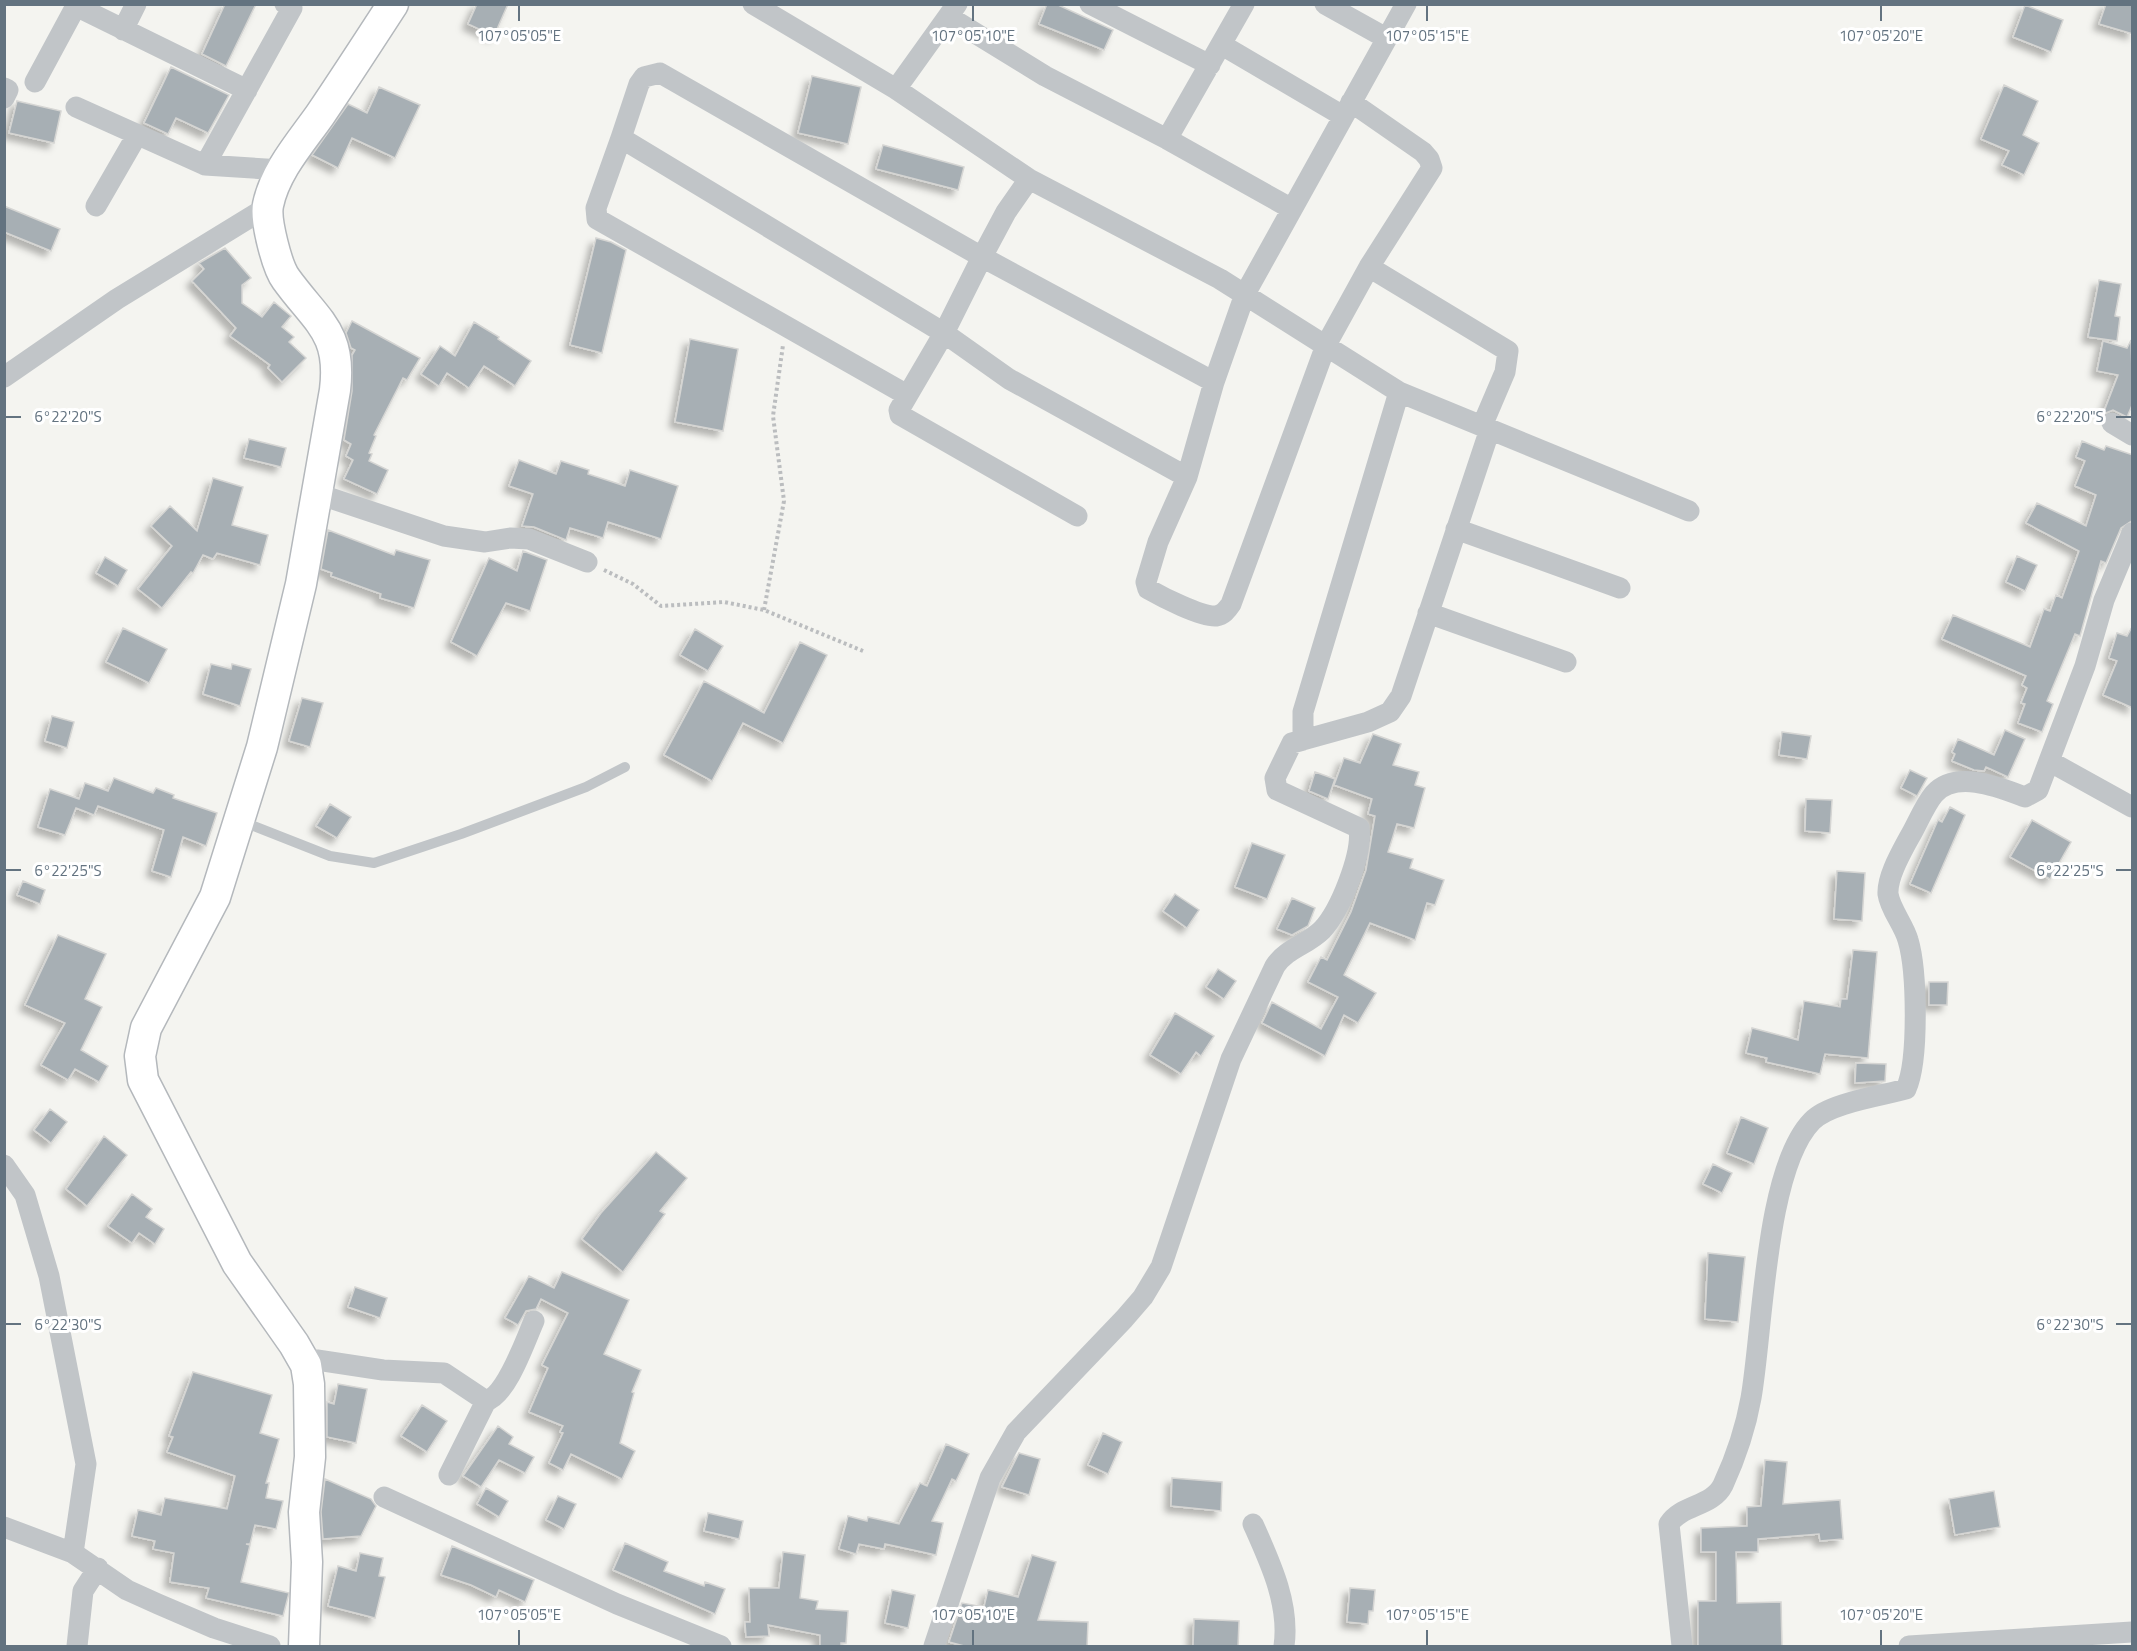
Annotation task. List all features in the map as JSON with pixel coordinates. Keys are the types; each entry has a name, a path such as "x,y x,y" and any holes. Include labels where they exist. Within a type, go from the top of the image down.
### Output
{"street":[{"path":"123,30 136,4"},
{"path":"205,165 292,8 285,4"},
{"path":"304,1647 307,1562 304,1512 310,1457 309,1384 306,1365 220,1234 143,1080 140,1067 142,1041 146,1028 211,905 241,820 287,651 335,390 336,356 327,330 283,274 274,247 267,207 282,170 393,4"},
{"path":"753,4 896,90 1029,179 1245,294 1399,392 1689,511"},
{"path":"1090,4 1210,65"},
{"path":"1167,139 1244,4"},
{"path":"1325,4 1386,38"},
{"path":"1221,45 1347,109 1423,152 1430,159 1432,168 1369,267 1326,345 1231,604 1225,612 1215,616 1148,589 1146,582 1158,542 1187,477 1214,382 1245,294 1292,209 1347,109 1386,38 1406,4"},
{"path":"34,82 76,6 247,90"},
{"path":"896,90 953,11 1045,76 1167,139 1292,209"},
{"path":"907,395 597,219 596,208 639,84 644,77 660,73 982,257 1214,382"},
{"path":"4,88 8,90 4,98"},
{"path":"76,107 205,165 282,170"},
{"path":"96,206 137,135"},
{"path":"621,138 944,333 1009,379 1187,477"},
{"path":"1029,179 1006,212 944,333 899,410 902,418 1077,516"},
{"path":"4,377 117,299 267,207"},
{"path":"934,1647 990,1478 1016,1432 1124,1319 1143,1297 1161,1267 1231,1059 1275,966 1281,957 1322,931 1330,920 1352,874 1359,828 1277,790 1275,778 1292,743 1368,722 1390,712 1401,696 1505,372 1508,351 1369,267"},
{"path":"1303,740 1303,712 1399,392"},
{"path":"2112,423 2133,435"},
{"path":"315,493 444,536 485,542 510,538 529,539 587,562"},
{"path":"1456,529 1620,588"},
{"path":"1682,1647 1669,1524 1677,1514 1714,1497 1722,1486 1739,1439 1750,1401 1776,1206 1789,1161 1812,1121 1827,1111 1906,1089 1913,1070 1911,952 1888,896 1895,868 1935,793 1956,784 1976,782 2025,797 2038,790 2085,666 2104,600 2133,533"},
{"path":"1428,613 1566,662"},
{"path":"2049,761 2133,807"},
{"path":"4,1165 25,1195 49,1276 86,1464 73,1553"},
{"path":"449,1475 486,1401 495,1396 508,1378 534,1321"},
{"path":"306,1365 307,1360 317,1360 383,1370 444,1373 486,1401"},
{"path":"384,1497 617,1604 721,1647"},
{"path":"1253,1524 1275,1575 1286,1632 1284,1647"},
{"path":"4,1527 73,1553 137,1594 214,1628 270,1647"},
{"path":"77,1647 83,1591 98,1568"},
{"path":"1909,1647 2133,1632"}],"lane":[{"path":"241,820 330,856 374,863 462,834 576,791 625,767"}],"path":[{"path":"764,610 784,501 781,468 774,442 774,399 780,353 791,329"},
{"path":"587,562 623,577 661,606 678,607 724,602 764,610 863,651"}],"building":[{"path":"225,4 256,4 226,66 202,54"},
{"path":"477,4 508,4 494,36 468,24"},
{"path":"1047,4 1056,4 1113,30 1104,50 1039,24"},
{"path":"2106,4 2133,4 2133,34 2099,24"},
{"path":"2025,5 2063,20 2051,52 2013,37"},
{"path":"171,67 229,95 208,133 176,118 168,134 144,123"},
{"path":"812,76 861,87 848,144 798,133"},
{"path":"2004,85 2038,101 2023,135 2039,143 2024,175 2002,165 2009,151 1981,139"},
{"path":"379,87 420,105 395,158 352,138 338,168 312,155 348,104 367,113"},
{"path":"17,101 61,111 54,143 9,133"},
{"path":"883,145 964,167 958,190 876,169"},
{"path":"4,206 60,229 51,251 4,232"},
{"path":"596,238 611,242 626,250 602,353 570,345"},
{"path":"225,248 251,278 242,285 242,303 262,317 274,302 291,316 282,327 294,337 289,342 306,358 282,382 268,368 270,365 230,336 236,328 192,281 204,269 199,263"},
{"path":"2099,280 2121,284 2115,316 2120,317 2117,341 2088,337"},
{"path":"352,321 420,358 407,380 403,378 374,435 376,436 369,453 372,454 369,461 388,470 377,494 344,479 353,460 346,456 351,444 344,440 352,391 352,355 355,350 351,348 346,333"},
{"path":"474,322 531,361 515,386 484,366 469,388 447,373 439,386 421,374 440,346 455,356"},
{"path":"690,339 738,349 723,431 675,422"},
{"path":"2131,340 2133,403 2127,417 2113,410 2103,414 2118,375 2097,371 2103,341 2127,348"},
{"path":"249,439 286,448 281,467 244,458"},
{"path":"2082,441 2104,450 2106,446 2133,455 2133,520 2121,528 2106,563 2101,561 2080,636 2075,634 2047,701 2053,704 2042,732 2018,723 2025,704 2021,703 2027,688 2022,685 2026,676 1942,639 1953,615 2030,647 2044,609 2050,611 2056,595 2062,598 2079,551 2026,523 2037,503 2086,526 2096,495 2075,486 2085,461 2076,457"},
{"path":"519,460 556,474 561,461 589,470 588,474 625,486 630,470 678,486 661,539 608,522 603,538 570,528 566,540 534,527 522,526 533,494 509,486"},
{"path":"213,478 243,487 232,525 268,535 260,565 217,553 213,559 203,555 193,573 191,572 162,608 138,589 172,546 151,526 170,506 197,531"},
{"path":"328,530 394,555 396,550 430,560 414,608 380,598 381,594 331,576 332,573 321,569"},
{"path":"523,551 547,560 530,611 506,603 477,656 451,642 489,558 517,571"},
{"path":"2017,556 2037,565 2025,591 2006,582"},
{"path":"105,557 127,570 118,586 96,573"},
{"path":"2133,625 2133,708 2103,695 2117,661 2109,658 2117,633 2127,636"},
{"path":"123,628 167,649 149,683 106,662"},
{"path":"695,629 723,646 708,671 680,655"},
{"path":"800,642 827,655 783,743 743,723 712,781 664,755 704,681 764,713"},
{"path":"211,664 231,669 232,664 251,669 240,706 203,694"},
{"path":"302,698 323,703 310,747 289,741"},
{"path":"52,716 74,722 67,748 45,741"},
{"path":"2005,730 2025,739 2008,777 1986,767 1984,771 1974,770 1952,761 1955,754 1952,752 1958,739 1994,755"},
{"path":"1782,732 1811,736 1807,759 1779,755"},
{"path":"1373,734 1401,744 1393,765 1419,772 1415,785 1425,788 1414,828 1397,824 1388,852 1413,859 1410,868 1444,880 1435,905 1427,903 1415,940 1370,923 1344,975 1376,993 1358,1023 1344,1015 1325,1056 1262,1023 1272,1002 1321,1029 1338,997 1308,982 1321,957 1327,960 1351,912 1366,870 1375,816 1368,814 1372,799 1334,785 1344,758 1360,763"},
{"path":"1910,770 1927,778 1917,796 1901,788"},
{"path":"1315,772 1335,779 1328,799 1309,791"},
{"path":"114,778 153,793 156,788 174,795 173,798 217,813 206,846 183,837 171,877 152,871 164,830 98,806 94,815 76,808 65,835 38,827 50,789 79,799 85,783 108,791"},
{"path":"1806,799 1832,800 1830,833 1805,831"},
{"path":"330,804 351,817 337,838 316,826"},
{"path":"1950,807 1965,815 1931,893 1910,884 1938,820 1942,822"},
{"path":"2032,820 2071,842 2050,879 2010,857"},
{"path":"1252,843 1285,855 1267,899 1235,887"},
{"path":"1837,871 1865,873 1862,921 1834,919"},
{"path":"23,881 45,890 40,904 17,895"},
{"path":"1175,894 1199,910 1187,928 1163,911"},
{"path":"1292,898 1315,908 1308,926 1292,935 1277,929"},
{"path":"58,935 106,954 85,999 102,1007 81,1050 108,1066 99,1082 75,1069 68,1080 41,1065 65,1023 25,1005"},
{"path":"1853,950 1877,952 1868,1058 1825,1054 1820,1074 1766,1062 1767,1058 1746,1053 1752,1028 1798,1040 1804,1001 1840,1007 1841,999 1847,999"},
{"path":"1218,969 1236,981 1224,999 1206,987"},
{"path":"1929,982 1948,982 1947,1005 1929,1005"},
{"path":"1175,1013 1214,1036 1201,1056 1196,1052 1181,1074 1150,1055"},
{"path":"1856,1063 1886,1064 1885,1081 1855,1083"},
{"path":"50,1109 67,1122 51,1143 34,1130"},
{"path":"1741,1117 1768,1128 1754,1164 1727,1153"},
{"path":"104,1136 127,1155 87,1206 66,1189"},
{"path":"656,1152 687,1178 660,1211 665,1214 623,1272 582,1239 601,1213"},
{"path":"1713,1164 1732,1173 1722,1193 1703,1184"},
{"path":"132,1194 152,1209 146,1217 164,1229 155,1244 139,1233 132,1243 108,1226"},
{"path":"1708,1253 1745,1257 1738,1322 1705,1319"},
{"path":"562,1272 629,1300 604,1354 641,1370 632,1392 634,1393 620,1443 635,1451 622,1479 571,1454 563,1470 549,1463 563,1433 560,1432 563,1426 529,1412 548,1368 542,1365 568,1313 541,1299 536,1309 526,1311 518,1325 505,1318 529,1276 554,1288"},
{"path":"355,1287 387,1298 380,1318 348,1307"},
{"path":"193,1372 272,1395 260,1433 279,1439 266,1483 269,1483 266,1498 283,1501 276,1529 255,1525 250,1544 246,1544 250,1545 241,1582 289,1593 283,1616 206,1598 209,1588 170,1582 174,1553 153,1549 155,1541 132,1536 138,1510 161,1515 165,1498 227,1509 235,1476 167,1452 173,1437 169,1436"},
{"path":"338,1384 367,1389 356,1443 327,1437 327,1402 334,1404"},
{"path":"422,1405 447,1421 427,1452 401,1436"},
{"path":"498,1426 513,1437 509,1444 534,1457 525,1473 499,1460 481,1487 463,1476"},
{"path":"1103,1433 1122,1442 1108,1474 1088,1465"},
{"path":"946,1444 969,1454 956,1481 952,1479 932,1521 943,1523 936,1555 885,1544 884,1549 859,1544 856,1554 839,1549 848,1516 867,1521 868,1517 899,1524 920,1483 927,1486"},
{"path":"1019,1453 1040,1459 1029,1495 1002,1487"},
{"path":"1765,1460 1787,1462 1783,1504 1840,1500 1843,1539 1820,1541 1819,1534 1758,1539 1758,1552 1736,1552 1737,1603 1781,1602 1782,1647 1698,1647 1698,1601 1716,1601 1716,1552 1701,1552 1701,1528 1747,1526 1747,1507 1761,1506"},
{"path":"1172,1478 1222,1482 1221,1511 1171,1506"},
{"path":"325,1479 371,1499 376,1506 361,1536 323,1539 321,1512"},
{"path":"486,1488 508,1501 499,1517 477,1504"},
{"path":"1994,1491 2000,1527 1955,1535 1949,1499"},
{"path":"558,1496 576,1504 564,1529 546,1520"},
{"path":"708,1513 743,1521 739,1539 704,1531"},
{"path":"625,1543 668,1562 664,1571 704,1586 705,1582 725,1589 715,1614 613,1570"},
{"path":"452,1546 534,1580 525,1602 499,1590 496,1597 471,1585 441,1575"},
{"path":"783,1552 805,1555 800,1598 818,1601 816,1609 848,1611 846,1643 841,1643 841,1647 820,1647 820,1635 768,1625 769,1636 746,1637 745,1622 750,1622 749,1588 779,1588"},
{"path":"360,1553 383,1558 379,1576 385,1577 375,1618 328,1606 338,1566 356,1571"},
{"path":"1032,1555 1056,1562 1038,1620 1088,1622 1087,1647 968,1647 949,1642 962,1603 984,1607 988,1590 1018,1597"},
{"path":"1350,1588 1375,1590 1373,1611 1369,1611 1368,1624 1347,1622"},
{"path":"892,1590 915,1595 908,1628 885,1623"},
{"path":"1194,1619 1239,1621 1238,1647 1193,1647"}]}
